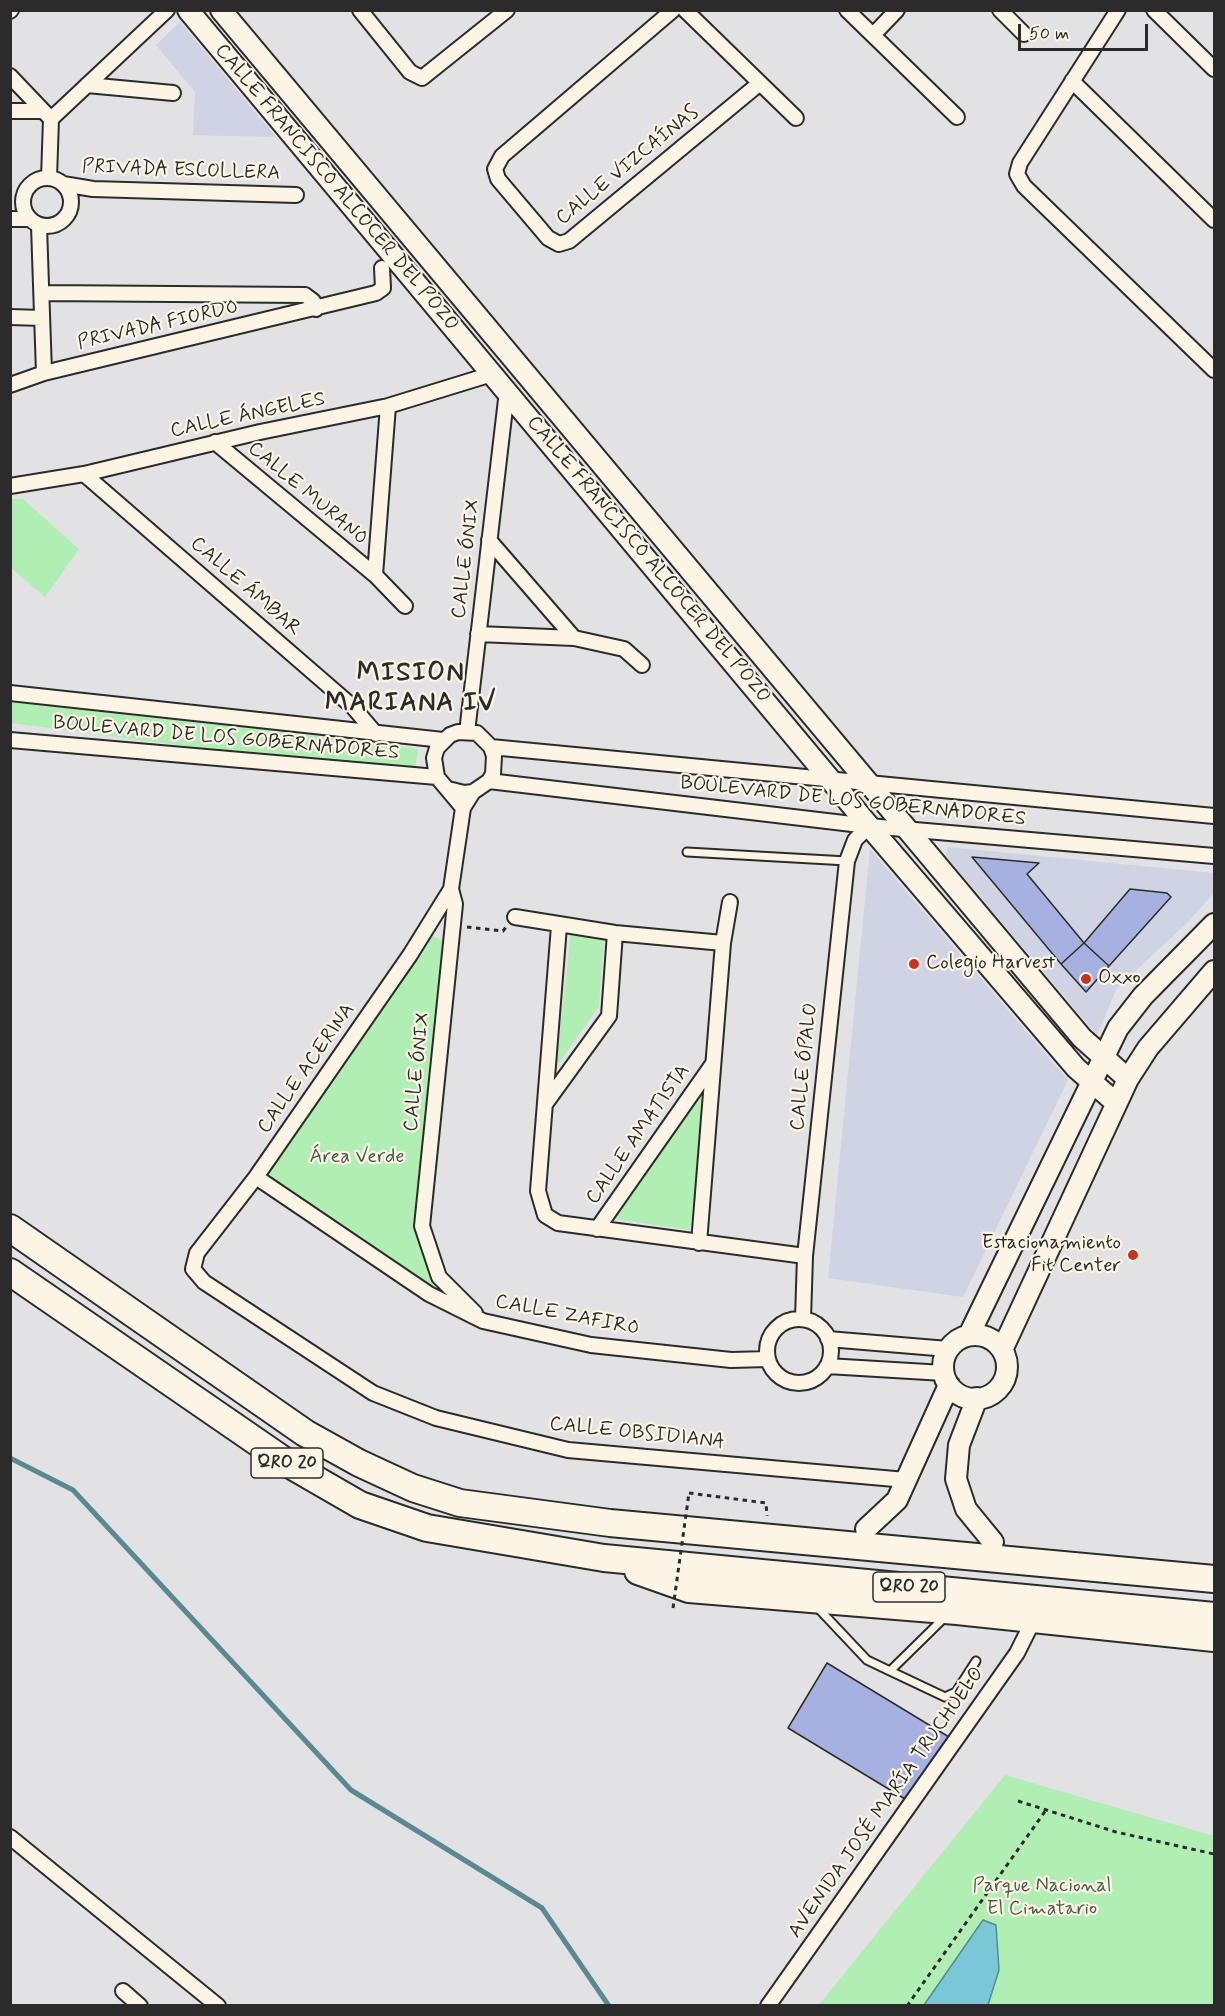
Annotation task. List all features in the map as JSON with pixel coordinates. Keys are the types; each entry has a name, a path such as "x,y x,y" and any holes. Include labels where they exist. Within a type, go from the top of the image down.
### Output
{"highway":[{"name":"QRO 20","path":"10,1228 305,1433 358,1463 413,1488 460,1503 610,1523 1215,1579"},
{"name":"QRO 20","path":"10,1272 289,1464 360,1505 427,1528 604,1558 1215,1616"},
{"path":"610,1523 722,1519 767,1521 866,1529 1215,1566"},
{"path":"604,1558 689,1589 957,1611 1033,1621 1215,1638"}],"street":[{"path":"10,111 47,115 87,85 167,10"},
{"name":"CALLE FRANCISCO ALCOCER DEL POZO","path":"188,10 869,826 1090,1082 1116,1103"},
{"name":"CALLE FRANCISCO ALCOCER DEL POZO","path":"221,10 1082,1038 1102,1058 1128,1078"},
{"path":"360,10 410,72 422,78 507,10"},
{"name":"CALLE VIZCAÍNAS","path":"673,10 502,156 495,169 498,178 548,238 559,244 569,241 760,83"},
{"path":"685,10 796,118"},
{"path":"847,10 957,117"},
{"path":"874,34 897,10"},
{"path":"1000,10 1024,34"},
{"path":"1118,10 1020,163 1017,174 1024,186 1215,370"},
{"path":"1154,10 1215,69"},
{"path":"10,76 47,115 49,178"},
{"path":"1072,81 1215,220"},
{"path":"87,85 173,93"},
{"path":"10,219 34,222 55,225 68,215 71,198 63,184 49,178 33,182 23,195 24,212 34,222 42,293 44,373"},
{"name":"PRIVADA ESCOLLERA","path":"63,184 93,189 296,195"},
{"name":"PRIVADA FIORDO","path":"10,385 44,373 316,309 380,291 384,278 382,268"},
{"name":"PRIVADA FIORDO","path":"42,293 305,295 313,301 316,309"},
{"path":"10,317 42,318"},
{"name":"CALLE ÁNGELES","path":"10,486 84,474 215,442 388,406 492,374"},
{"name":"CALLE ÓNIX","path":"466,732 507,391"},
{"name":"CALLE MURANO","path":"375,575 388,406"},
{"name":"CALLE MURANO","path":"215,442 375,575 405,606"},
{"name":"CALLE ÁMBAR","path":"84,474 352,707 376,734"},
{"path":"489,540 574,638"},
{"path":"478,634 574,638 624,649 642,665"},
{"name":"BOULEVARD DE LOS GOBERNADORES","path":"10,693 443,740"},
{"path":"448,789 464,793 473,792 489,781 495,765 491,747 477,734 466,732 450,735 443,740 434,758 437,777 463,808"},
{"name":"BOULEVARD DE LOS GOBERNADORES","path":"10,740 437,777"},
{"name":"BOULEVARD DE LOS GOBERNADORES","path":"491,747 1215,816"},
{"name":"BOULEVARD DE LOS GOBERNADORES","path":"489,781 869,826 1215,856"},
{"name":"CALLE ÓNIX","path":"473,792 463,808 451,889 455,904 453,932 422,1226 439,1277 483,1321"},
{"name":"CALLE ÓPALO","path":"803,1319 805,1256 847,861 855,840 869,826"},
{"name":"CALLE ACERINA","path":"193,1269 197,1253 256,1177 410,955 451,889"},
{"name":"CALLE AMATISTA","path":"699,1243 723,944 730,902"},
{"path":"515,917 559,926 723,944"},
{"path":"427,926 438,924 453,932"},
{"path":"969,1335 1090,1082 1118,1029 1143,996 1215,924"},
{"name":"CALLE AMATISTA","path":"559,926 538,1191 545,1215 558,1223 805,1256"},
{"path":"546,1103 609,1016 615,933"},
{"path":"827,1366 946,1379 962,1396 977,1398 988,1396 1004,1381 1006,1371 1002,1350 1128,1078 1148,1048 1215,971"},
{"name":"CALLE AMATISTA","path":"597,1229 714,1063"},
{"name":"CALLE ZAFIRO","path":"256,1177 429,1294 483,1321 591,1345 731,1360 768,1359"},
{"name":"CALLE OBSIDIANA","path":"193,1269 204,1282 373,1393 436,1418 568,1450 906,1480"},
{"path":"803,1319 822,1329 828,1339 830,1348 827,1366 811,1381 800,1383 780,1377 768,1359 769,1339 783,1323 803,1319"},
{"path":"866,1529 884,1515 897,1500 946,1379 945,1356 948,1349 961,1338 969,1335 988,1338 1002,1350"},
{"path":"828,1339 948,1349"},
{"path":"977,1398 959,1444 956,1479 966,1509 993,1542"},
{"name":"AVENIDA JOSÉ MARÍA TRUCHUELO","path":"768,2006 1017,1653 1033,1621"},
{"path":"10,1837 218,2006"},
{"path":"123,1991 140,2006"}],"lane":[{"path":"687,852 847,861"},
{"path":"792,1596 819,1609 867,1660 945,1697 956,1692 976,1661"},
{"path":"890,1671 940,1622 957,1611"}],"path":[{"path":"453,932 502,931 515,917"},
{"path":"673,1608 689,1493 766,1503 767,1521"},
{"path":"1018,1801 1116,1833 1215,1854"},
{"path":"907,2006 1046,1810"}],"shaded area":[{"path":"180,22 276,137 193,135 195,92 156,45"},
{"path":"948,847 1214,873 1214,893 1187,923 1117,988 1097,1035 946,856"},
{"name":"Colegio Harvest","path":"870,849 1068,1080 963,1297 828,1278"}],"green space":[{"path":"11,499 23,499 79,549 45,597 11,568"},
{"path":"11,697 418,749 414,776 11,723"},
{"path":"571,932 604,939 599,1006 556,1067"},
{"name":"Área Verde","path":"432,936 442,940 446,951 423,1204 416,1231 428,1261 449,1297 415,1280 259,1177"},
{"path":"708,1085 690,1230 615,1219"},
{"name":"Parque Nacional El Cimatario","path":"1005,1775 1214,1836 1214,2005 818,2006"}],"water":[{"path":"983,1920 996,1925 999,1970 988,2005 924,2005"}],"building":[{"path":"972,857 1039,863 1027,874 1084,943 1061,964"},
{"path":"1130,889 1167,893 1171,897 1109,966 1084,943"},
{"name":"Oxxo","path":"1084,943 1109,966 1086,992 1061,964"},
{"path":"827,1663 949,1737 910,1802 788,1728"}],"waterway":[{"path":"10,1458 73,1490 351,1790 542,1908 609,2006"}],"place":[{"name":"Colegio Harvest","path":"914,964"},
{"name":"Oxxo","path":"1086,979"},
{"name":"Estacionamiento Fit Center","path":"1133,1255"}],"district":[{"name":"MISION MARIANA IV","path":"411,690"}]}
